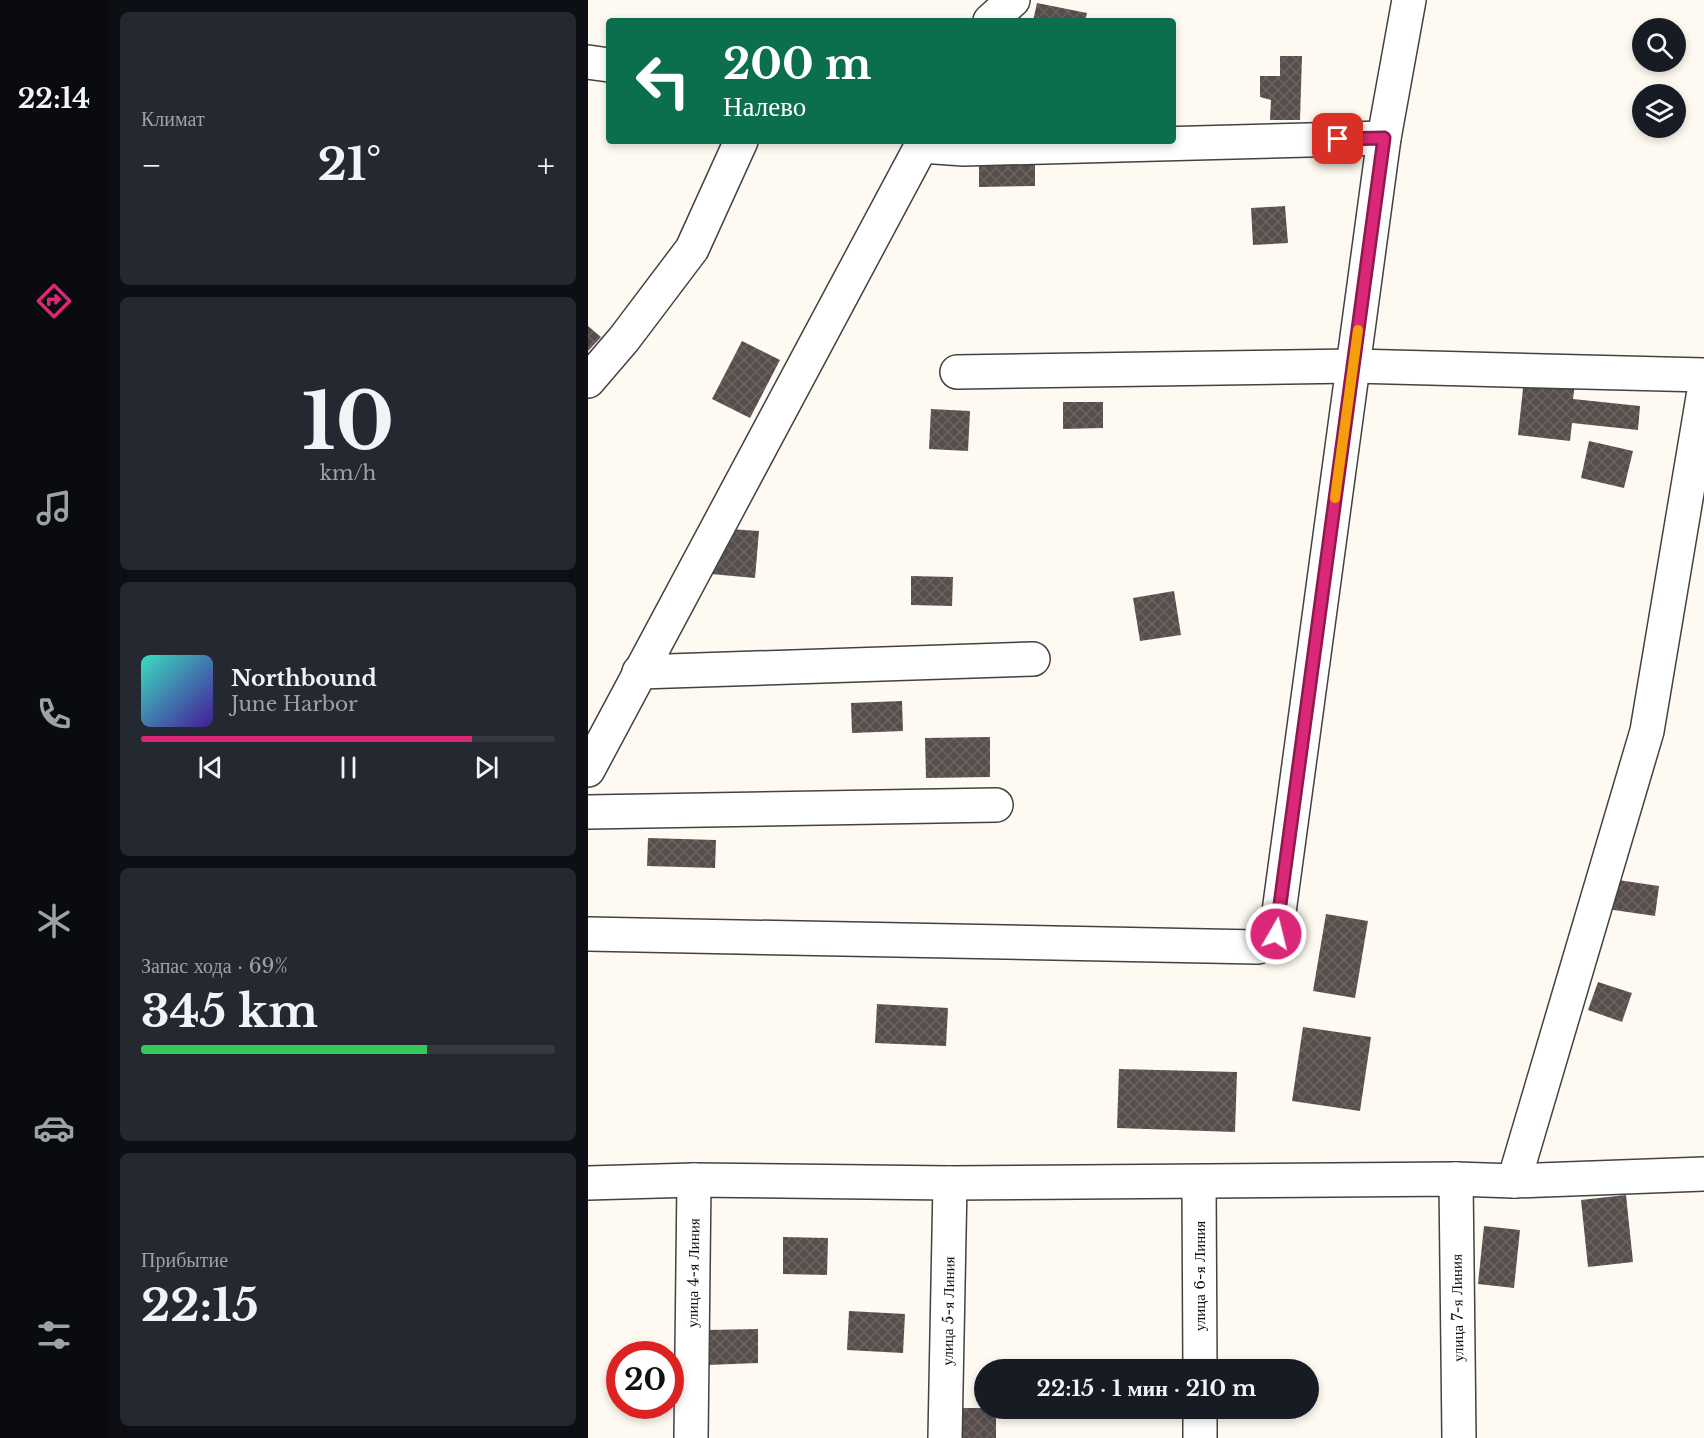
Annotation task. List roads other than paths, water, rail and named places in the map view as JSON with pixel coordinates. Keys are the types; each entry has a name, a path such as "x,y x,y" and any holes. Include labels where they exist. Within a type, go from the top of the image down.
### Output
{"street":[{"path":"993,18 1013,0"},
{"path":"588,934 1258,947 1276,934 1384,138 1409,0"},
{"path":"588,62 606,65"},
{"path":"1176,143 1384,138"},
{"path":"588,381 624,339 692,249 740,144"},
{"path":"588,770 921,144"},
{"path":"929,144 964,149 1155,144"},
{"path":"957,372 1353,366 1704,375"},
{"path":"1514,1181 1647,731 1704,391"},
{"path":"639,672 1033,659"},
{"path":"588,812 996,805"},
{"path":"588,1183 694,1180 950,1183 1199,1183 1456,1179 1514,1181 1704,1174"},
{"name":"улица 7-я Линия","path":"1456,1179 1459,1438"},
{"name":"улица 4-я Линия","path":"691,1438 694,1180"},
{"name":"улица 5-я Линия","path":"945,1438 950,1183"},
{"name":"улица 6-я Линия","path":"1199,1183 1200,1359"},
{"path":"1200,1419 1200,1438"}]}
